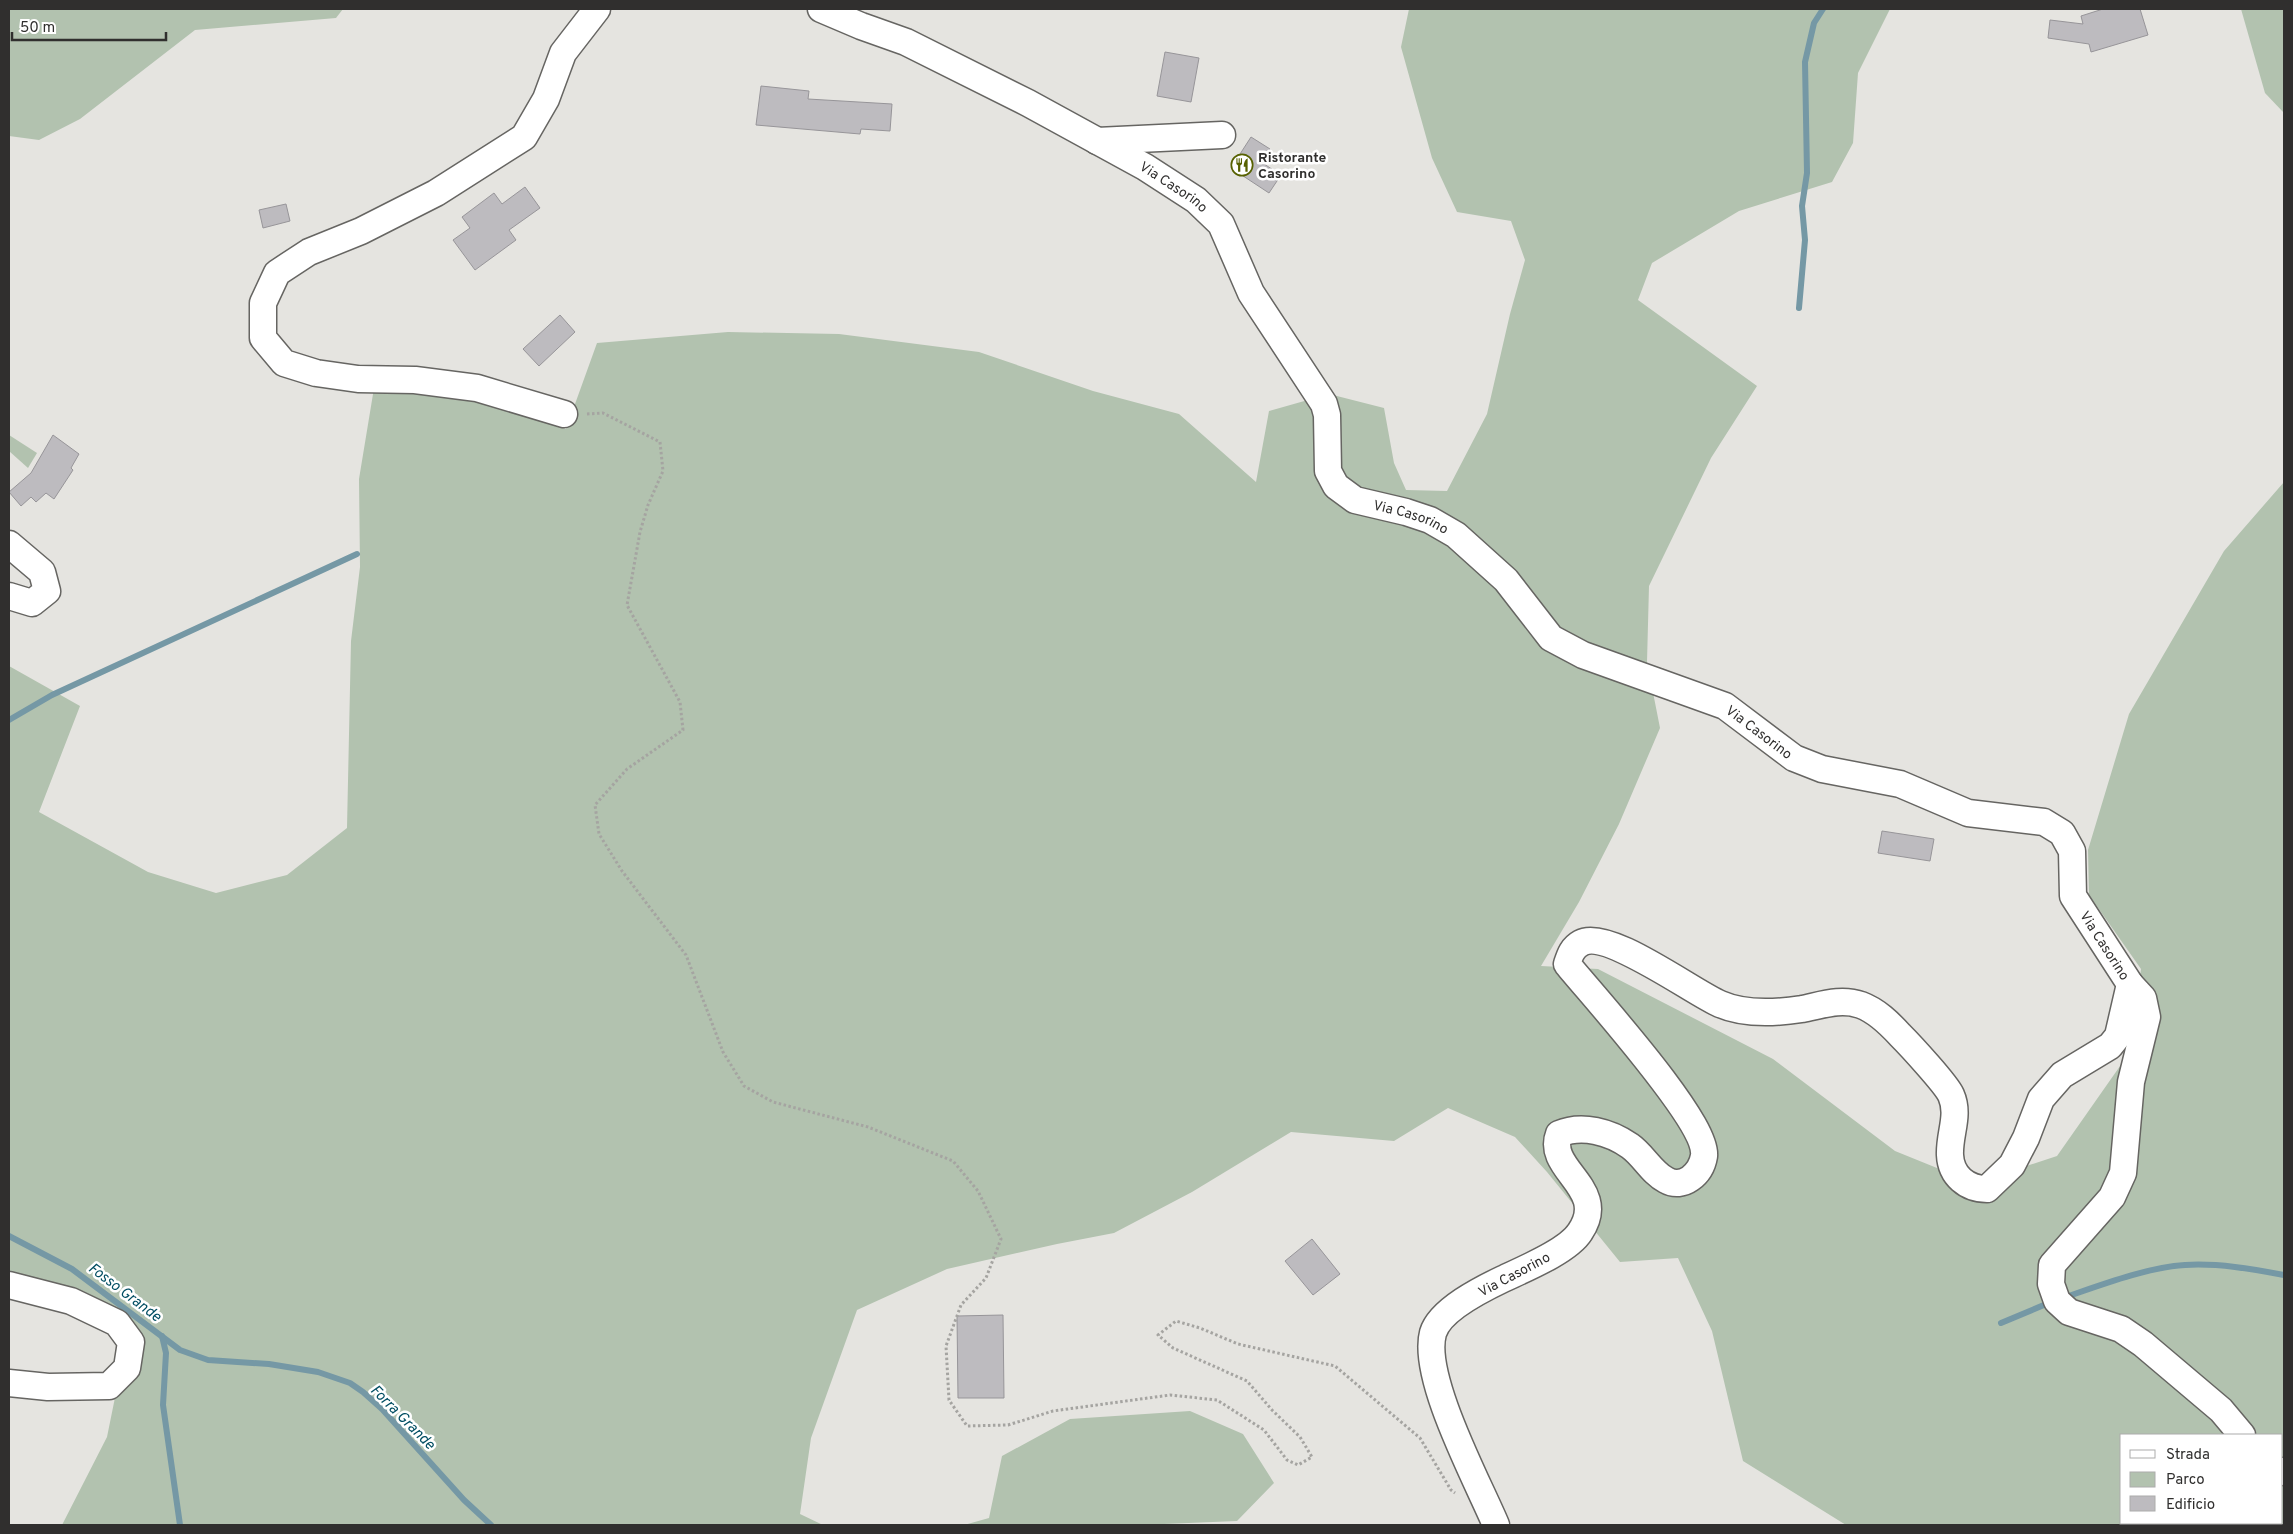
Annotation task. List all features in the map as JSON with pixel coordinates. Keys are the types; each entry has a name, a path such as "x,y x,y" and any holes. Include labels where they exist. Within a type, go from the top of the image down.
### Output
{"street":[{"path":"564,414 477,388 415,380 358,379 316,373 284,363 263,338 263,304 277,273 309,252 361,231 436,193 524,137 546,99 563,53 596,9"},
{"name":"Via Casorino","path":"821,9 906,42 1096,141 1145,168 1196,200 1221,224 1251,293 1324,404 1327,415 1328,471 1336,486 1355,500 1414,514 1430,520 1456,535 1506,580 1550,638 1582,655 1726,706 1794,758 1822,769 1900,784 1968,813 2044,822 2062,833 2072,851 2073,896 2130,984 2118,1036 2110,1046 2062,1075 2041,1099 2026,1138 2012,1165 1987,1189 1974,1189 1959,1180 1950,1157 1956,1113 1951,1094 1881,1016 1861,1005 1841,1001 1801,1009 1771,1012 1741,1010 1720,1004 1621,948 1597,940 1582,942 1572,949 1567,964 1601,1002 1691,1118 1703,1143 1704,1156 1699,1170 1688,1180 1678,1184 1665,1180 1630,1146 1609,1136 1584,1128 1570,1129 1559,1134 1555,1144 1557,1154 1586,1195 1589,1215 1580,1233 1544,1259 1482,1289 1452,1308 1434,1332 1431,1352 1435,1376 1456,1433 1496,1525"},
{"path":"1096,141 1222,135"},
{"path":"9,544 42,572 47,591 32,603 9,596"},
{"path":"2130,984 2143,998 2148,1017 2131,1082 2123,1173 2112,1197 2052,1265 2051,1284 2057,1301 2070,1312 2121,1329 2143,1344 2220,1410 2241,1434"},
{"path":"9,1285 71,1301 117,1323 132,1342 127,1368 109,1386 48,1387 9,1383"}],"path":[{"path":"564,414 603,413 660,442 663,472 648,505 640,532 627,605 680,702 683,730 627,769 595,805 599,834 622,871 686,955 723,1052 744,1086 773,1102 868,1127 953,1161 978,1191 1001,1239 986,1278 961,1306 946,1346 949,1400 967,1426 1008,1425 1052,1411 1170,1394 1218,1400 1264,1430 1287,1460 1298,1465 1312,1456 1300,1437 1272,1410 1247,1381 1173,1348 1158,1335 1176,1321 1200,1328 1238,1344 1335,1366 1420,1438 1451,1490 1458,1495"}],"green space":[{"path":"9,9 343,9 336,18 195,30 80,119 39,140 9,136"},
{"path":"1409,9 1890,9 1858,73 1853,143 1832,182 1739,211 1652,263 1638,300 1757,386 1711,458 1649,586 1647,662 1660,728 1619,824 1579,902 1541,966 1598,969 1773,1059 1895,1151 1974,1183 2057,1156 2132,1049 2141,969 2089,895 2088,850 2129,714 2224,551 2284,482 2284,1525 1846,1525 1743,1461 1712,1331 1678,1258 1620,1262 1547,1172 1515,1137 1448,1108 1394,1141 1291,1132 1192,1192 1114,1233 947,1269 857,1310 811,1438 800,1514 823,1525 62,1525 107,1437 122,1363 119,1310 9,1275 9,666 80,706 39,812 148,872 216,893 287,875 347,828 351,641 360,567 359,479 374,388 479,397 566,429 597,343 728,332 839,334 979,352 1093,391 1179,414 1256,482 1269,411 1329,394 1384,408 1394,463 1406,490 1447,491 1487,414 1510,314 1525,260 1511,221 1457,212 1432,158 1401,47"},
{"path":"2241,9 2284,9 2284,113 2265,93"},
{"path":"9,435 37,453 28,468 9,451"},
{"path":"1190,1411 1243,1434 1274,1483 1237,1521 1140,1525 964,1525 989,1518 1002,1456 1070,1419"}],"building":[{"path":"2103,9 2140,9 2148,35 2091,52 2089,44 2048,38 2050,20 2083,24 2081,16"},
{"path":"1165,52 1199,58 1191,102 1157,96"},
{"path":"761,86 809,91 808,99 892,104 890,131 861,129 860,134 756,125"},
{"path":"1251,137 1270,149 1261,162 1281,175 1269,193 1231,168"},
{"path":"525,187 540,208 509,230 516,240 475,270 453,240 470,228 462,217 494,193 502,204"},
{"path":"286,204 290,221 263,228 259,210"},
{"path":"560,315 575,332 539,366 523,349"},
{"path":"53,435 79,454 71,468 73,470 54,499 46,493 36,502 31,497 21,506 9,492 31,473"},
{"path":"1882,831 1934,839 1930,861 1878,853"},
{"path":"1312,1239 1340,1274 1313,1295 1285,1261"},
{"path":"1003,1315 1004,1398 958,1398 957,1316"}],"waterway":[{"path":"1799,308 1805,240 1802,206 1807,173 1805,62 1814,23 1823,9"},
{"path":"9,720 52,695 357,554"},
{"name":"Forra Grande","path":"9,1236 72,1269 180,1350 208,1360 269,1364 318,1372 350,1383 382,1409 464,1500 491,1525"},
{"path":"2063,1298 2123,1278 2171,1266 2222,1266 2284,1275"},
{"path":"2001,1323 2051,1302"},
{"name":"Fosso Grande","path":"162,1336 166,1353 163,1405 180,1525"}],"place":[{"name":"Ristorante Casorino","path":"1242,165"}]}
